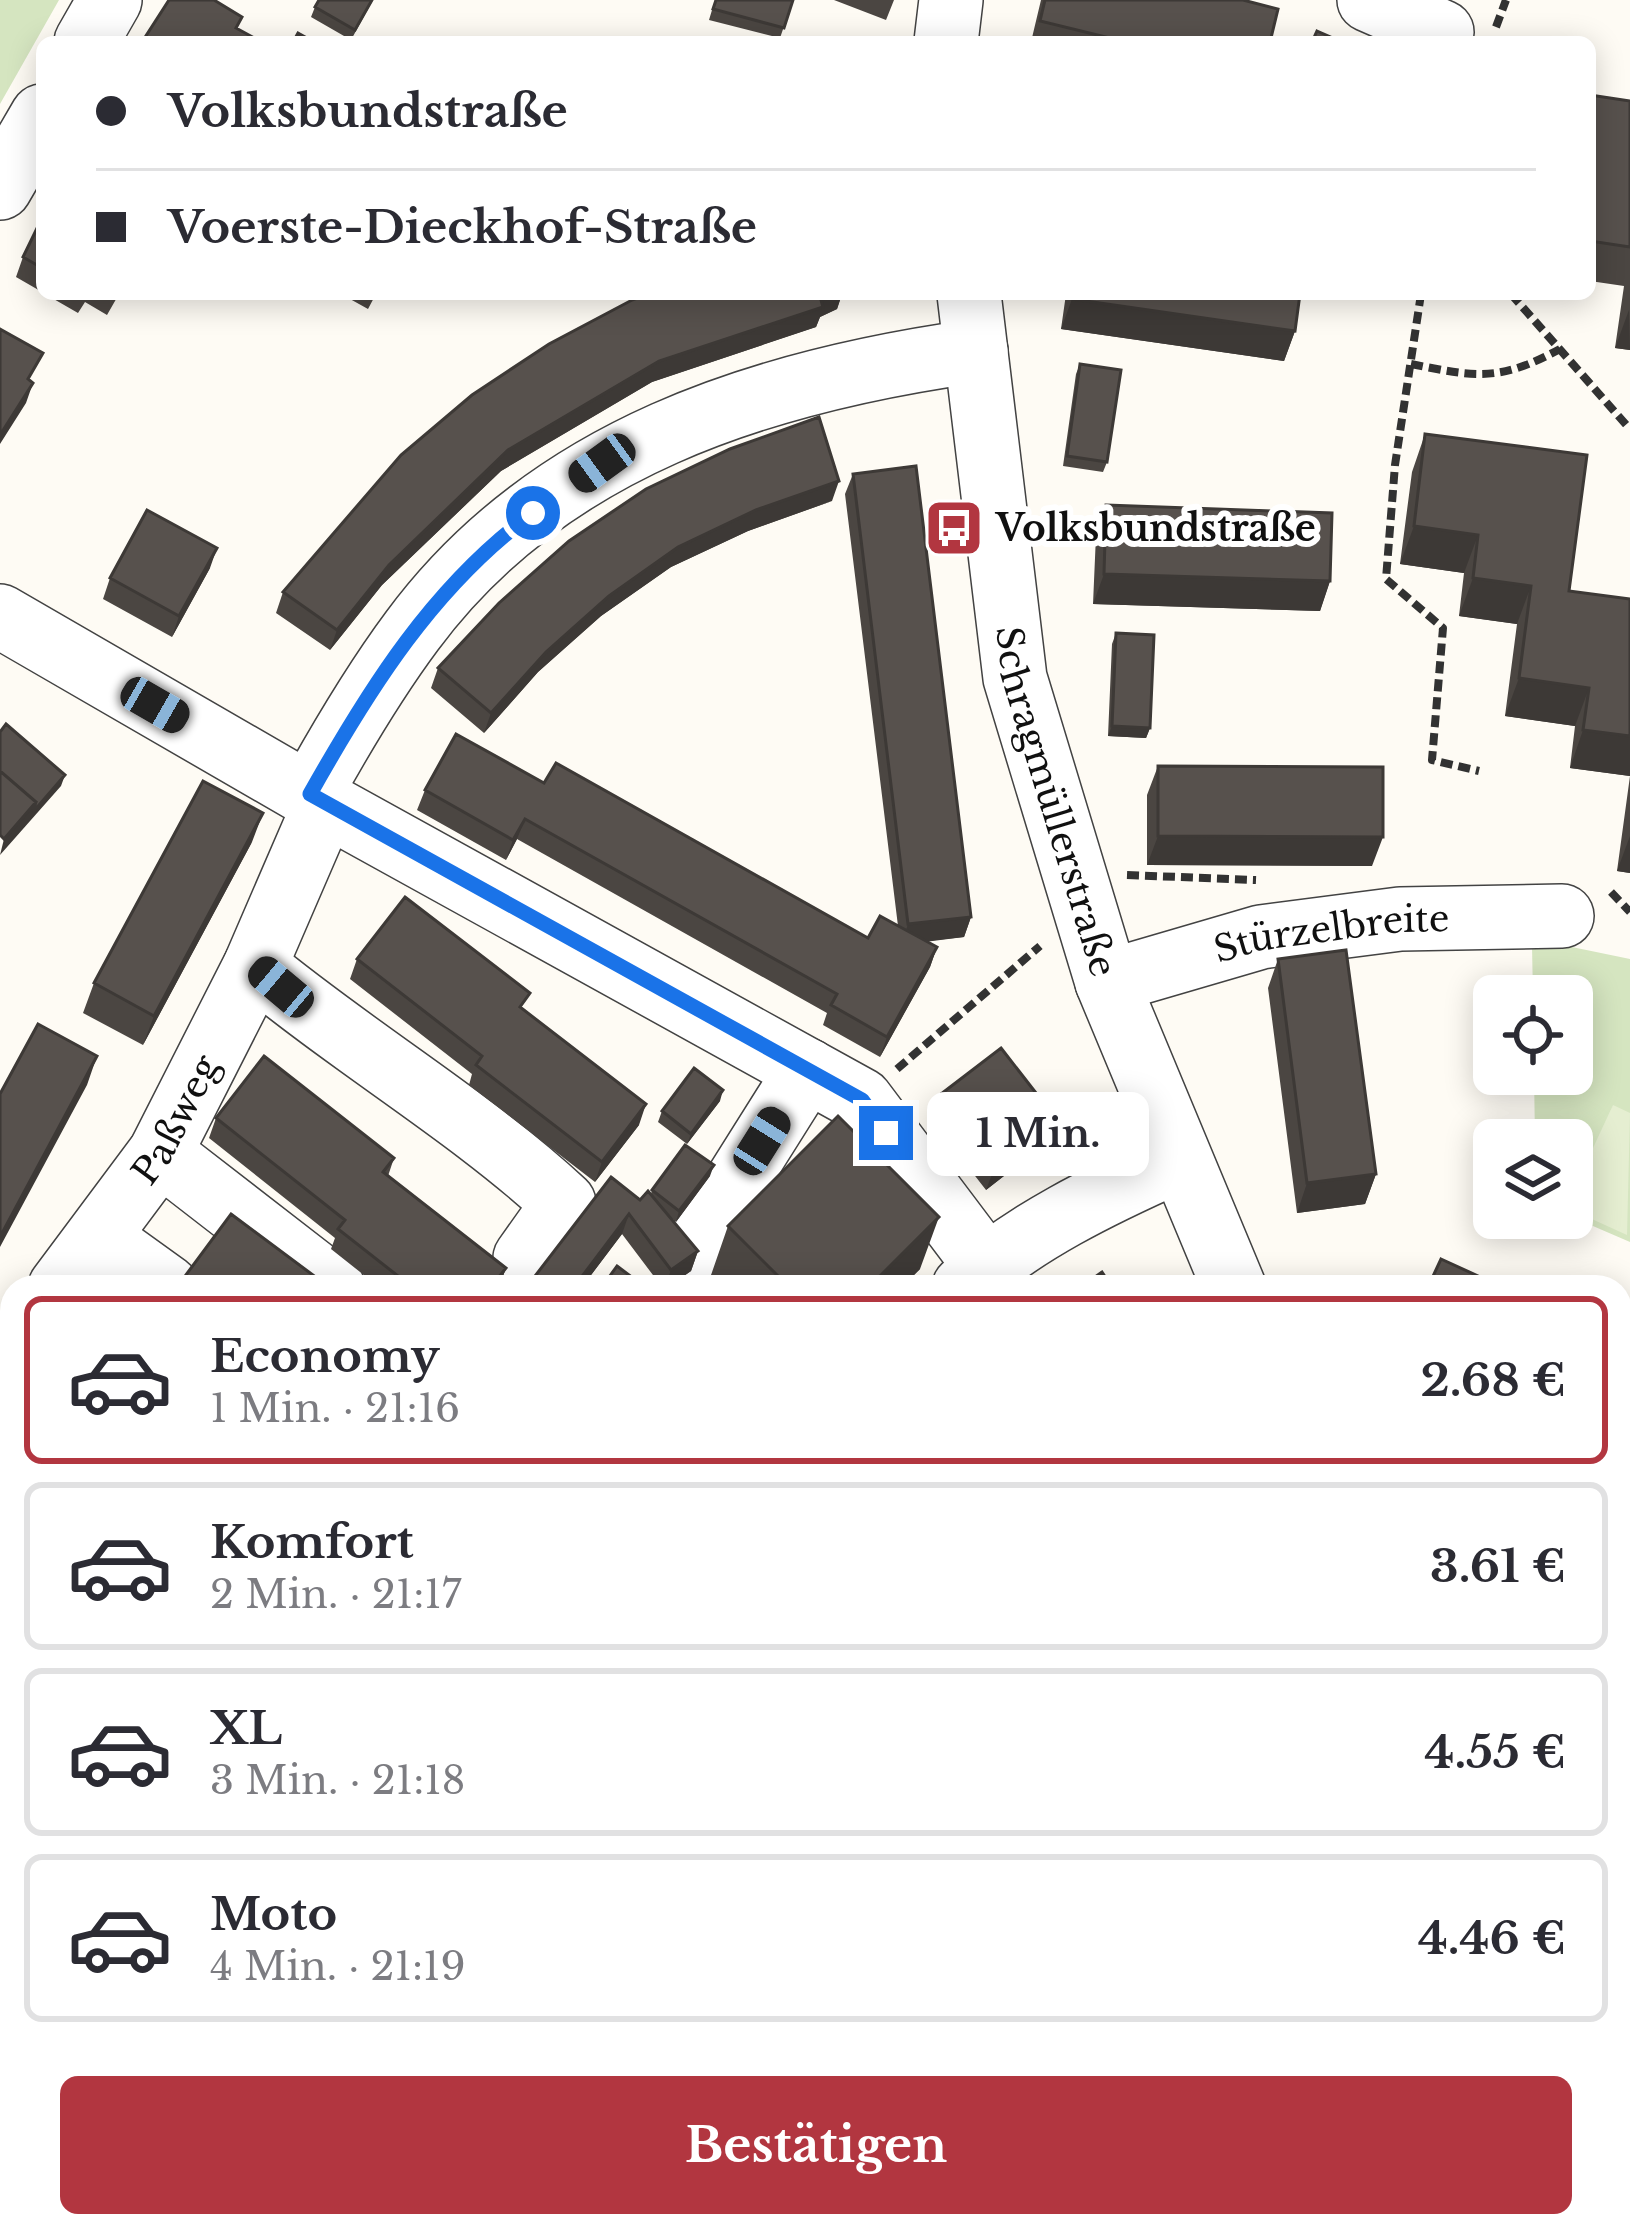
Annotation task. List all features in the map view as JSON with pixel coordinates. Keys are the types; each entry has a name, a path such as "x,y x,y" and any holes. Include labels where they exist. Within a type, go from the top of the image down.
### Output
{"street":[{"path":"89,36 110,0"},
{"path":"947,36 951,0"},
{"path":"1370,0 1464,36"},
{"path":"0,188 36,126"},
{"path":"318,799 413,630 498,538 602,463 749,396 861,367 973,322"},
{"name":"Schragmüllerstraße","path":"973,322 1015,678 1107,982 1177,1161 1229,1275"},
{"path":"0,616 318,799 862,1100 974,1275"},
{"name":"Paßweg","path":"83,1270 160,1153 255,966 318,799"},
{"name":"Stürzelbreite","path":"1107,982 1262,937 1400,919 1562,916"},
{"path":"255,966 333,1031 510,1153 564,1203 525,1258"},
{"path":"695,1248 807,1070"},
{"path":"160,1153 318,1275"},
{"path":"977,1275 1128,1183 1177,1161"}],"path":[{"path":"1468,36 1505,0"},
{"path":"1420,300 1395,465 1387,579 1443,628 1432,760 1479,771"},
{"path":"1516,300 1630,429"},
{"path":"1411,364 1484,379 1524,369 1560,350"},
{"path":"862,1100 1082,910"}],"green space":[{"path":"0,0 59,0 36,36 0,104"},
{"path":"1532,946 1567,946 1630,959 1630,1242 1593,1226 1593,1119 1535,1119 1534,1095 1593,1095 1593,975 1533,975"},
{"path":"1613,1105 1630,1113 1627,1235 1593,1220 1593,1148"}],"building":[{"path":"169,0 214,0 242,17 236,28 251,36 146,36"},
{"path":"319,0 372,0 355,30 315,7"},
{"path":"716,0 793,0 784,28 713,9"},
{"path":"1045,0 1243,0 1278,9 1271,36 1101,36 1040,21"},
{"path":"1596,96 1630,101 1630,247 1596,242"},
{"path":"36,230 36,265 23,257"},
{"path":"632,300 821,300 823,307 659,361 508,450 389,565 337,630 283,592 401,455 472,395 549,344"},
{"path":"1079,300 1299,300 1295,331"},
{"path":"0,329 43,353 28,379 33,383 0,435"},
{"path":"1080,364 1121,370 1107,462 1067,456"},
{"path":"819,417 839,481 756,510 678,547 609,596 546,652 491,713 438,668 499,603 569,541 646,489 730,449"},
{"path":"1425,434 1587,455 1569,591 1630,599 1630,736 1583,730 1589,688 1519,678 1531,586 1473,578 1478,535 1414,526"},
{"path":"916,466 971,917 908,924 853,474"},
{"path":"1106,505 1332,513 1330,581 1104,574"},
{"path":"147,510 217,548 179,616 110,578"},
{"path":"1116,633 1154,635 1150,728 1112,726"},
{"path":"6,724 65,775 33,812 36,802 0,771 0,732"},
{"path":"456,734 544,783 556,763 868,938 880,916 937,947 887,1037 831,1005 837,994 525,819 513,840 425,790"},
{"path":"1158,766 1383,767 1383,837 1158,836"},
{"path":"0,771 36,802 4,839 0,835"},
{"path":"203,781 263,813 154,1016 94,983"},
{"path":"405,897 530,993 520,1007 646,1104 602,1162 476,1065 482,1056 357,959"},
{"path":"1346,950 1376,1174 1307,1183 1278,959"},
{"path":"38,1024 97,1056 0,1237 0,1094"},
{"path":"1001,1048 1057,1120 994,1169 937,1097"},
{"path":"264,1056 394,1158 383,1172 506,1268 500,1275 397,1275 338,1229 345,1220 216,1118"},
{"path":"694,1068 723,1090 691,1134 662,1111"},
{"path":"838,1116 939,1217 881,1275 777,1275 728,1226"},
{"path":"685,1145 714,1165 679,1211 652,1190"},
{"path":"611,1177 640,1200 648,1191 698,1251 671,1270 629,1214 583,1275 536,1275"},
{"path":"231,1214 313,1275 186,1275"},
{"path":"1441,1259 1476,1275 1434,1275"}],"place":[{"name":"Volksbundstraße","path":"954,528"}],"route":[{"path":"533,513 498,538 413,630 310,794 862,1100 886,1133"}]}
